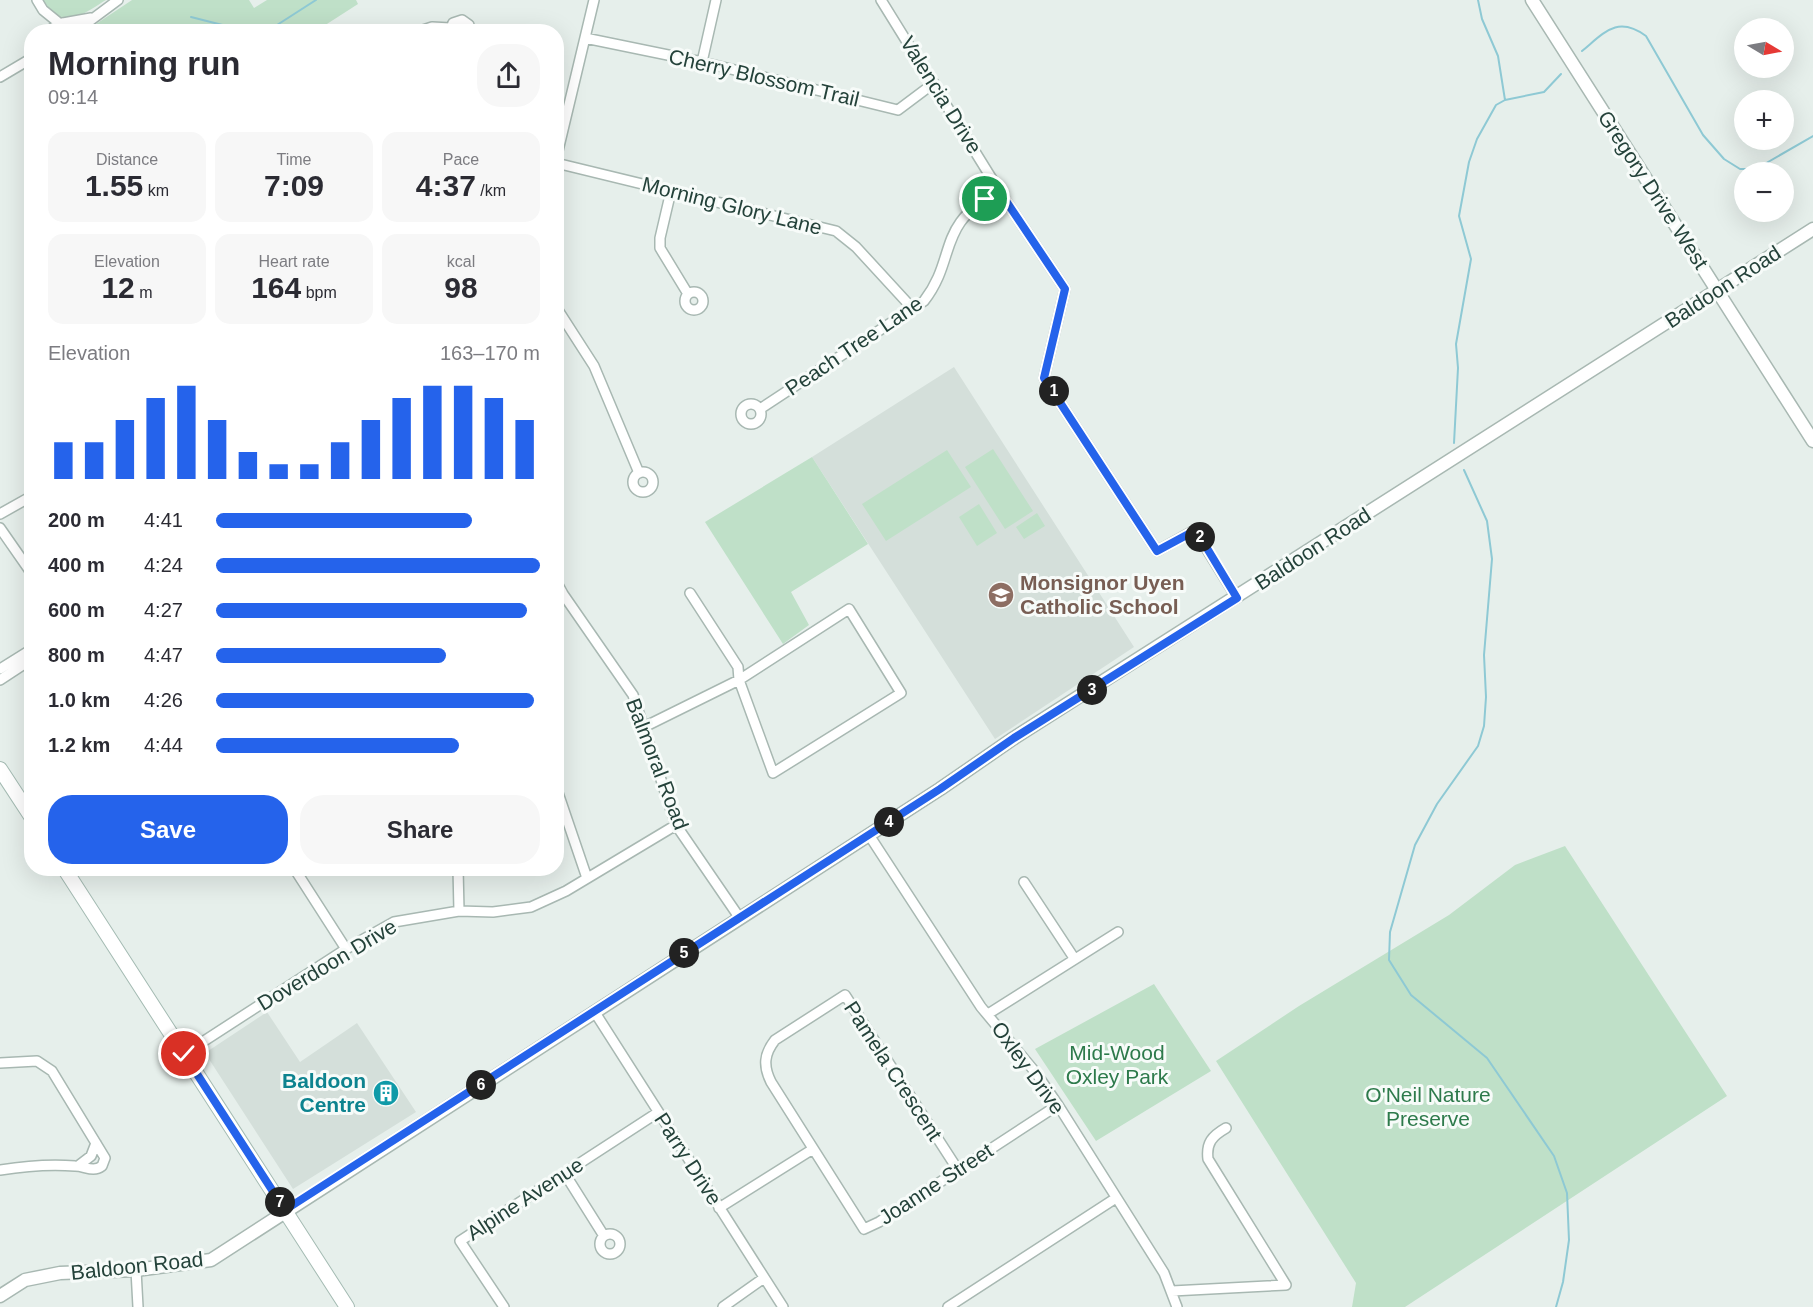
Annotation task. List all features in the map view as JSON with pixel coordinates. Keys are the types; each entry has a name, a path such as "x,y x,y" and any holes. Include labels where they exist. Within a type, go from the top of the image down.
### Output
{"main road":[{"path":"0,769 24,806"},
{"path":"69,876 347,1307"}],"street":[{"path":"37,0 43,10 46,24"},
{"path":"84,24 118,0"},
{"path":"564,127 594,0"},
{"path":"702,62 716,0"},
{"name":"Valencia Drive","path":"881,0 934,82 1000,192 1065,289 1044,378 1157,551 1196,530 1237,598"},
{"name":"Gregory Drive West","path":"1532,0 1813,441"},
{"path":"43,10 61,23 91,18"},
{"path":"454,24 462,20 468,24"},
{"name":"Cherry Blossom Trail","path":"585,38 702,62 897,110 934,82"},
{"path":"0,77 24,63"},
{"name":"Morning Glory Lane","path":"564,163 836,231 856,247 913,309"},
{"path":"671,191 660,248 688,294"},
{"name":"Peach Tree Lane","path":"760,409 913,309 932,290 952,234 962,219 985,199 1000,192"},
{"name":"Baldoon Road","path":"0,1296 24,1280 42,1276 136,1270 211,1260 285,1210 869,835 1014,738 1813,230"},
{"path":"564,319 594,366 639,473"},
{"path":"0,514 24,500"},
{"path":"0,528 24,562"},
{"path":"644,727 739,680 849,609 901,693 773,773 739,680 738,667 690,593"},
{"name":"Balmoral Road","path":"564,595 633,695 675,825 739,918"},
{"path":"0,669 24,654"},
{"path":"0,680 24,664"},
{"path":"564,810 587,878"},
{"name":"Doverdoon Drive","path":"184,1054 346,949 394,922 459,911 493,912 531,907 567,891 675,825"},
{"name":"Oxley Drive","path":"869,835 981,1007 1058,1105 1164,1273 1177,1307"},
{"path":"299,876 346,949"},
{"path":"458,876 459,911"},
{"path":"1024,882 1074,958"},
{"path":"988,1014 1118,932"},
{"name":"Pamela Crescent","path":"813,1149 771,1082 765,1062 768,1049 775,1040 844,995 958,1170"},
{"name":"Parry Drive","path":"594,1011 783,1307"},
{"path":"0,1062 37,1061 52,1071 96,1143 105,1153 102,1166 94,1170 78,1166 25,1166 0,1170"},
{"name":"Joanne Street","path":"813,1149 864,1229 1058,1105"},
{"name":"Alpine Avenue","path":"504,1307 460,1241 657,1113"},
{"path":"1172,1291 1286,1285 1208,1160 1208,1146 1211,1139 1226,1128"},
{"path":"78,1166 91,1156 96,1143"},
{"path":"719,1208 813,1149"},
{"path":"565,1174 604,1236"},
{"path":"953,1305 1116,1198"},
{"path":"136,1270 138,1307"},
{"path":"723,1307 764,1278"}],"shaded area":[{"name":"Monsignor Uyen Catholic School","path":"954,367 1134,647 995,739 812,457"},
{"path":"267,1012 300,1062 357,1023 416,1112 293,1189 205,1053"}],"green space":[{"path":"43,0 106,0 75,17 62,18 54,14"},
{"path":"132,0 249,0 254,8 267,0 356,0 358,4 327,24 96,24"},
{"path":"993,449 1033,511 1005,529 965,467"},
{"path":"947,450 971,487 886,541 862,504"},
{"path":"812,457 868,544 791,592 809,625 783,644 705,522"},
{"path":"979,504 997,533 977,546 959,517"},
{"path":"1037,513 1045,526 1024,539 1016,527"},
{"name":"O'Neil Nature Preserve","path":"1565,846 1727,1096 1405,1307 1352,1307 1356,1283 1216,1061 1299,1006 1449,915 1515,865"},
{"name":"Mid-Wood Oxley Park","path":"1154,984 1211,1071 1096,1141 1035,1049"}],"waterway":[{"path":"279,24 316,0"},
{"path":"1478,0 1482,19 1498,56 1505,100"},
{"path":"191,17 219,24"},
{"path":"1582,51 1604,33 1619,27 1627,27 1646,36 1703,135 1724,159 1740,169 1756,169 1813,136"},
{"path":"1454,443 1458,368 1456,344 1471,259 1459,216 1469,162 1477,139 1496,105 1505,100 1544,92 1561,74"},
{"path":"1464,470 1487,521 1492,559 1484,655 1486,697 1484,726 1478,746 1437,804 1415,845 1390,932 1389,960 1411,995 1487,1058 1554,1156 1567,1193 1569,1240 1563,1282 1556,1307"}],"place":[{"name":"Monsignor Uyen Catholic School","path":"1001,595"},
{"name":"Baldoon Centre","path":"386,1093"}],"route":[{"path":"184,1054 285,1210 940,789 1014,738 1237,598 1196,530 1157,551 1044,378 1065,289 1000,192 985,199"}]}
